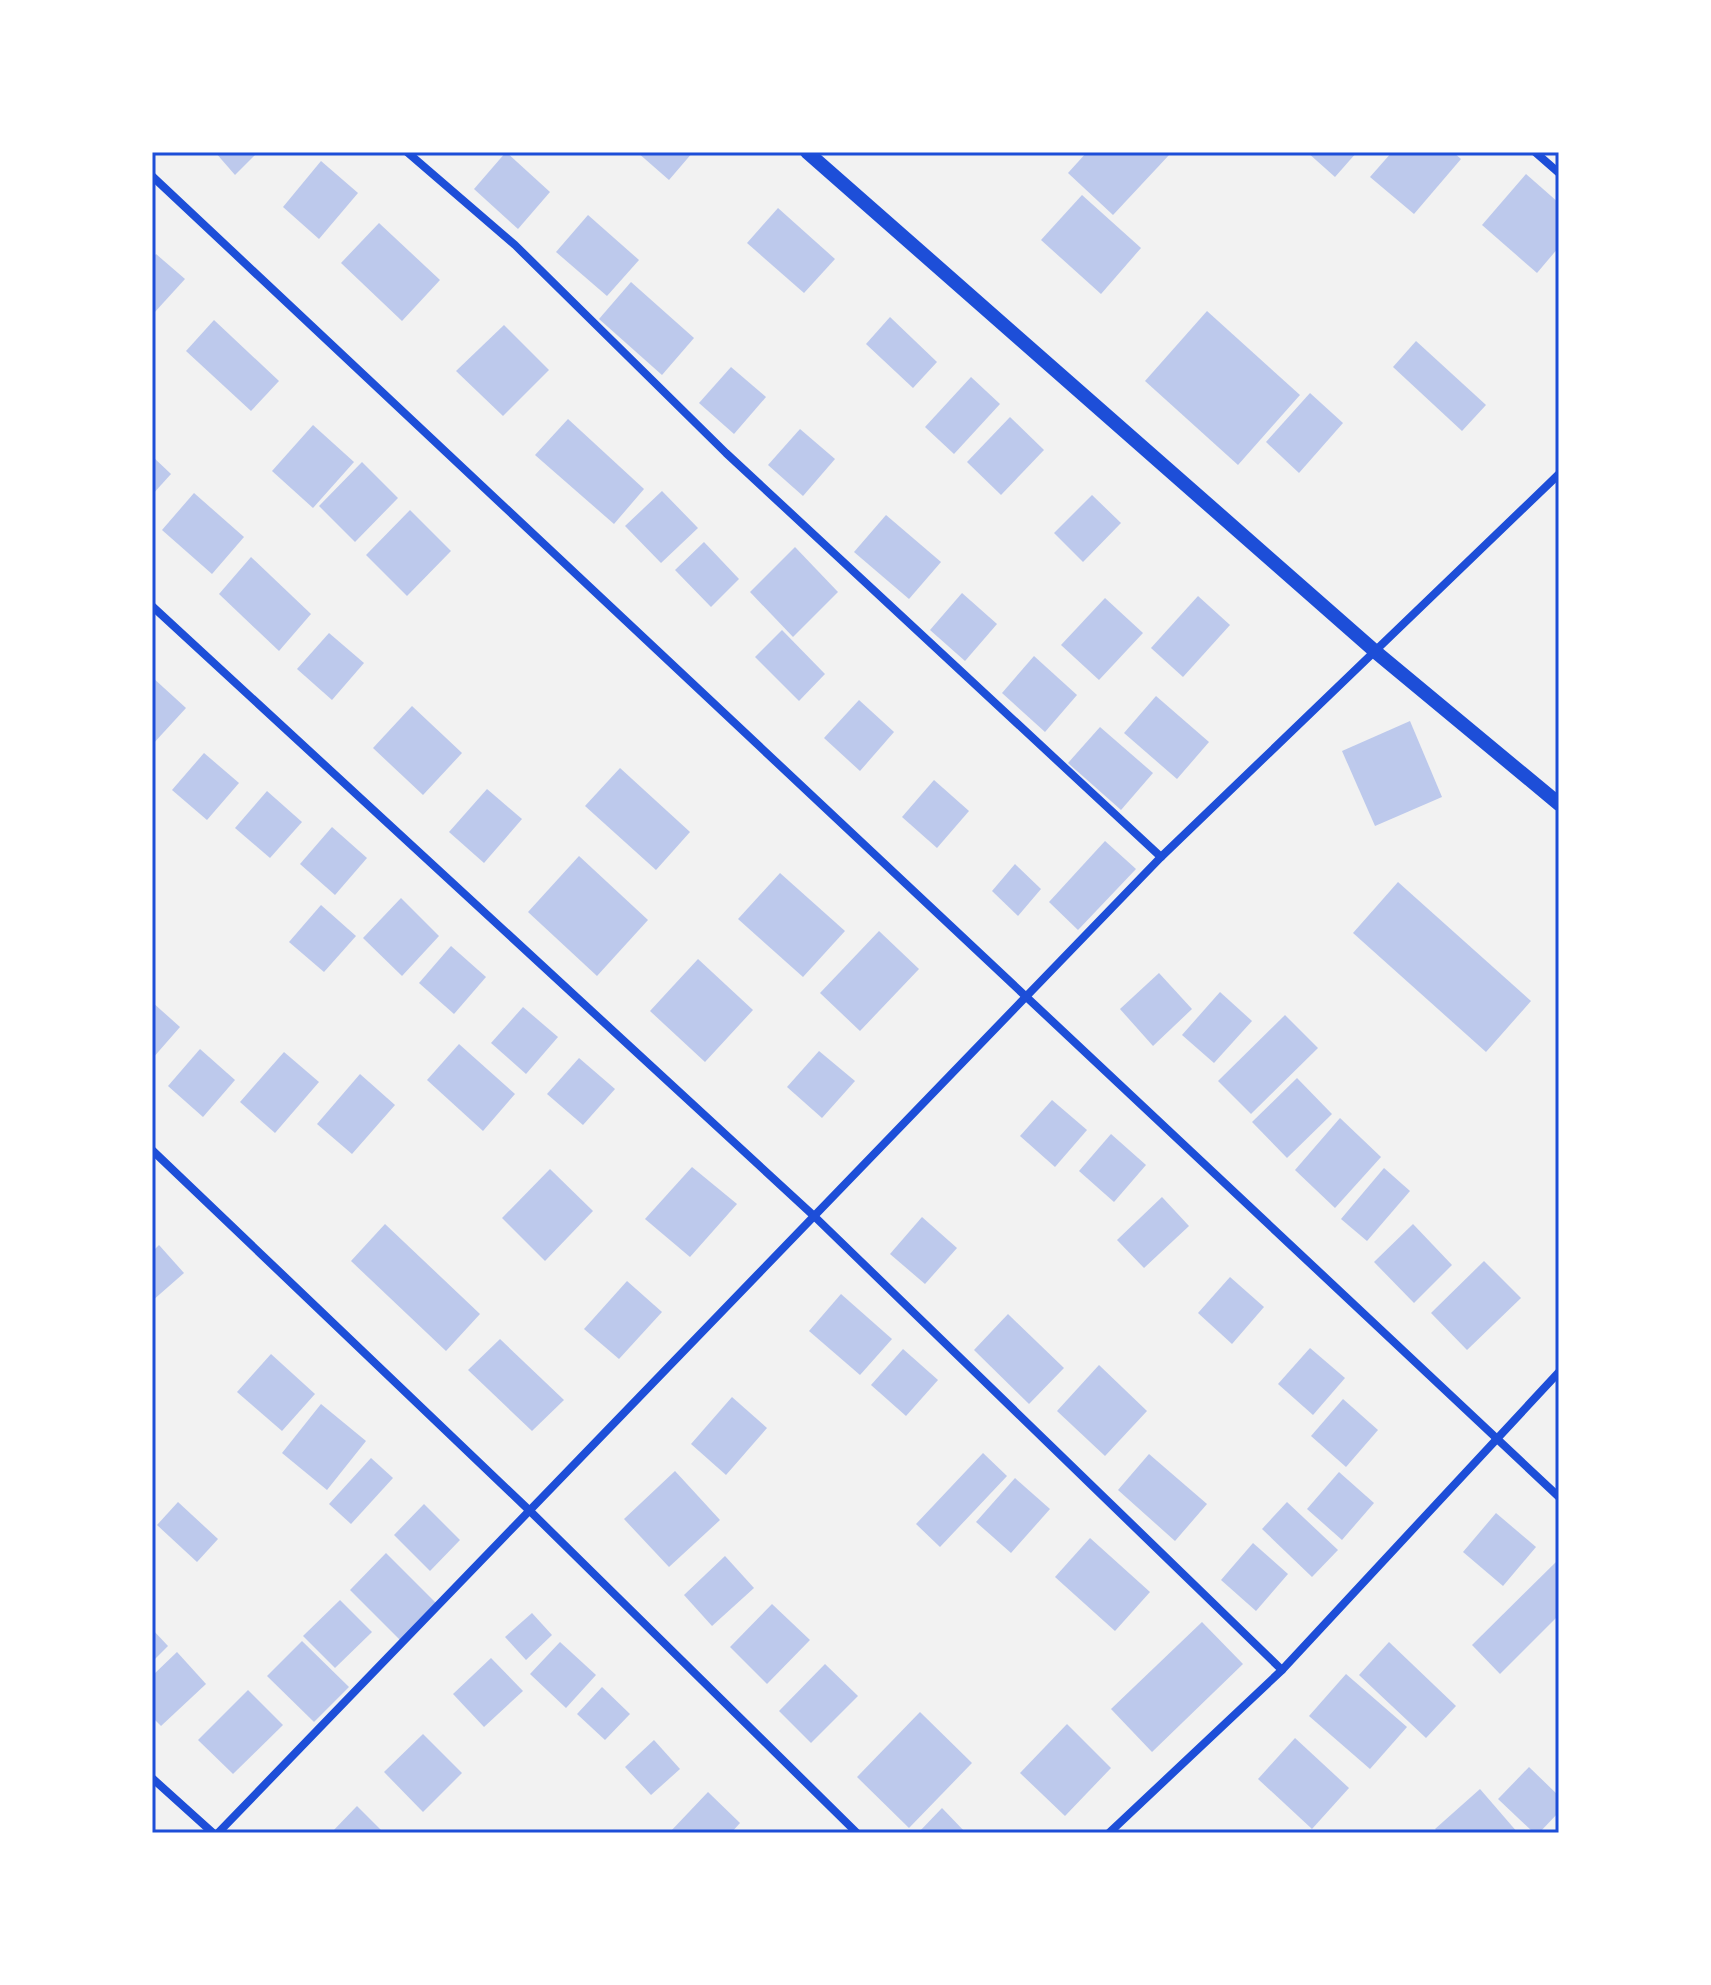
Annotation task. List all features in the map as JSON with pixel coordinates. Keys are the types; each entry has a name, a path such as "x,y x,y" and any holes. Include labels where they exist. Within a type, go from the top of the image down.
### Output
{"street":[{"path":"407,152 515,245 726,453 1161,857"},
{"path":"807,152 1377,653 1559,804"},
{"path":"1535,152 1559,173"},
{"path":"152,176 1559,1497"},
{"path":"152,1778 216,1833 531,1512 1161,857 1377,653 1559,474"},
{"path":"152,606 814,1216 1282,1670"},
{"path":"152,1150 531,1512 857,1833"},
{"path":"1109,1833 1282,1670 1559,1372"}],"building":[{"path":"215,152 258,152 235,175"},
{"path":"506,152 550,192 518,229 474,189"},
{"path":"637,152 693,152 669,180"},
{"path":"1087,152 1170,154 1113,215 1068,173"},
{"path":"1307,152 1357,152 1335,177"},
{"path":"1392,152 1453,152 1461,159 1414,214 1370,177"},
{"path":"321,161 358,193 319,239 283,207"},
{"path":"1526,174 1559,203 1559,247 1537,273 1482,225"},
{"path":"1082,195 1141,248 1101,294 1041,240"},
{"path":"778,208 835,259 804,293 747,243"},
{"path":"588,215 639,260 607,296 556,252"},
{"path":"379,223 440,280 402,321 341,263"},
{"path":"156,254 185,279 154,313 152,259"},
{"path":"631,282 694,338 662,375 599,319"},
{"path":"1207,311 1300,395 1238,465 1145,381"},
{"path":"890,317 937,362 913,388 866,344"},
{"path":"214,320 279,381 251,411 186,351"},
{"path":"504,325 549,370 503,416 456,371"},
{"path":"1416,341 1486,405 1462,431 1393,367"},
{"path":"731,367 766,397 734,434 699,403"},
{"path":"971,377 1000,404 954,454 925,427"},
{"path":"1310,393 1343,423 1299,473 1266,442"},
{"path":"1010,417 1044,450 1001,495 967,462"},
{"path":"568,419 644,489 614,524 535,455"},
{"path":"313,425 354,462 313,508 272,471"},
{"path":"800,429 835,459 803,496 768,465"},
{"path":"152,456 171,474 152,495"},
{"path":"362,462 398,498 355,542 319,506"},
{"path":"662,491 698,528 661,563 625,526"},
{"path":"194,493 244,537 212,574 162,530"},
{"path":"1092,495 1121,523 1083,562 1054,533"},
{"path":"410,510 451,551 407,596 366,555"},
{"path":"886,515 941,562 909,599 854,552"},
{"path":"704,542 739,579 711,607 675,570"},
{"path":"795,547 838,592 793,637 750,592"},
{"path":"251,557 311,614 279,651 219,594"},
{"path":"962,593 997,624 965,661 930,630"},
{"path":"1198,596 1230,625 1183,677 1151,648"},
{"path":"1105,598 1143,633 1099,680 1061,645"},
{"path":"782,630 825,674 799,701 755,657"},
{"path":"329,633 364,663 332,700 297,669"},
{"path":"1034,656 1077,695 1045,732 1002,693"},
{"path":"152,677 186,708 152,745"},
{"path":"1156,696 1209,742 1177,779 1124,733"},
{"path":"859,700 894,732 860,771 824,738"},
{"path":"412,706 462,753 423,795 373,748"},
{"path":"1410,721 1442,797 1375,826 1342,751"},
{"path":"1100,727 1153,773 1121,810 1068,763"},
{"path":"204,753 239,783 207,820 172,790"},
{"path":"620,768 690,832 656,870 585,806"},
{"path":"934,780 969,811 937,848 902,817"},
{"path":"487,789 522,819 484,863 449,832"},
{"path":"267,791 302,822 270,858 235,828"},
{"path":"332,827 367,858 335,895 300,864"},
{"path":"1105,841 1136,869 1078,930 1049,902"},
{"path":"579,856 648,920 597,976 528,912"},
{"path":"1015,864 1041,889 1018,916 992,891"},
{"path":"780,873 845,931 803,977 738,919"},
{"path":"1398,882 1531,1001 1486,1052 1353,933"},
{"path":"401,898 439,936 402,976 363,938"},
{"path":"321,905 356,936 324,972 289,942"},
{"path":"879,931 919,969 860,1031 820,993"},
{"path":"451,946 486,977 454,1014 419,983"},
{"path":"698,959 753,1010 705,1062 650,1011"},
{"path":"1159,973 1192,1009 1153,1046 1120,1009"},
{"path":"1220,992 1252,1021 1214,1063 1182,1035"},
{"path":"152,1002 180,1027 152,1059"},
{"path":"523,1007 558,1037 526,1074 491,1043"},
{"path":"1285,1015 1318,1048 1251,1114 1218,1081"},
{"path":"459,1044 515,1094 483,1131 427,1080"},
{"path":"200,1049 235,1080 203,1117 168,1086"},
{"path":"819,1051 855,1081 822,1118 787,1087"},
{"path":"284,1052 319,1082 275,1133 240,1102"},
{"path":"579,1058 615,1089 583,1125 547,1094"},
{"path":"360,1074 395,1105 352,1154 317,1124"},
{"path":"1297,1078 1332,1114 1287,1158 1252,1122"},
{"path":"1052,1100 1087,1130 1055,1167 1020,1136"},
{"path":"1340,1118 1381,1157 1335,1208 1295,1170"},
{"path":"1111,1134 1146,1165 1114,1202 1079,1171"},
{"path":"692,1167 737,1204 690,1257 645,1219"},
{"path":"1384,1168 1410,1191 1367,1241 1341,1219"},
{"path":"550,1169 593,1211 545,1261 502,1218"},
{"path":"1162,1197 1189,1226 1144,1268 1117,1240"},
{"path":"922,1217 957,1248 925,1284 890,1254"},
{"path":"385,1224 480,1314 446,1351 351,1261"},
{"path":"1413,1224 1452,1265 1414,1303 1374,1262"},
{"path":"159,1245 184,1273 152,1301 152,1252"},
{"path":"1484,1261 1521,1298 1467,1350 1431,1313"},
{"path":"1230,1277 1264,1307 1232,1344 1198,1313"},
{"path":"627,1281 662,1312 619,1359 584,1329"},
{"path":"841,1294 892,1339 860,1375 809,1331"},
{"path":"1008,1314 1064,1368 1029,1404 974,1350"},
{"path":"500,1339 564,1400 532,1431 468,1370"},
{"path":"1310,1348 1345,1378 1313,1415 1278,1384"},
{"path":"903,1349 938,1380 906,1416 871,1385"},
{"path":"271,1354 315,1394 282,1431 237,1392"},
{"path":"1099,1365 1147,1411 1105,1456 1057,1411"},
{"path":"732,1397 767,1428 726,1475 691,1444"},
{"path":"1343,1399 1378,1430 1346,1467 1311,1436"},
{"path":"321,1404 366,1441 327,1490 282,1453"},
{"path":"983,1453 1007,1476 940,1547 916,1524"},
{"path":"1149,1454 1207,1504 1175,1541 1118,1490"},
{"path":"371,1458 393,1478 351,1524 329,1504"},
{"path":"675,1471 720,1520 669,1567 624,1519"},
{"path":"1339,1472 1374,1503 1342,1540 1307,1509"},
{"path":"1015,1478 1050,1509 1011,1553 976,1522"},
{"path":"178,1502 218,1539 197,1562 157,1525"},
{"path":"1287,1502 1338,1550 1312,1577 1262,1529"},
{"path":"424,1504 460,1540 430,1571 394,1535"},
{"path":"1496,1513 1536,1547 1503,1586 1463,1552"},
{"path":"1090,1538 1150,1592 1115,1631 1055,1577"},
{"path":"1253,1543 1288,1574 1256,1611 1221,1580"},
{"path":"386,1553 437,1604 401,1641 350,1590"},
{"path":"725,1556 754,1588 712,1626 684,1595"},
{"path":"1559,1559 1559,1615 1500,1674 1472,1645"},
{"path":"340,1600 372,1632 335,1668 303,1636"},
{"path":"772,1604 810,1640 767,1684 730,1647"},
{"path":"532,1613 552,1635 526,1660 505,1637"},
{"path":"1202,1622 1243,1664 1152,1752 1111,1709"},
{"path":"152,1629 168,1646 152,1662"},
{"path":"302,1641 349,1687 314,1722 267,1676"},
{"path":"560,1642 596,1675 566,1708 530,1674"},
{"path":"1389,1642 1456,1706 1426,1738 1359,1675"},
{"path":"177,1652 206,1684 161,1726 152,1717 152,1676"},
{"path":"491,1658 523,1691 484,1727 453,1694"},
{"path":"825,1664 858,1696 811,1743 779,1711"},
{"path":"1346,1674 1407,1727 1370,1769 1309,1716"},
{"path":"602,1687 630,1714 605,1740 577,1714"},
{"path":"248,1690 283,1725 233,1774 198,1740"},
{"path":"920,1712 972,1763 909,1828 857,1777"},
{"path":"1067,1724 1111,1768 1065,1816 1020,1773"},
{"path":"423,1734 462,1773 423,1812 384,1772"},
{"path":"1295,1738 1349,1788 1312,1829 1258,1779"},
{"path":"654,1740 680,1769 651,1795 625,1767"},
{"path":"1529,1767 1559,1796 1559,1812 1539,1833 1534,1833 1498,1799"},
{"path":"1480,1789 1518,1833 1439,1833 1435,1829"},
{"path":"708,1792 740,1823 731,1833 669,1833"},
{"path":"357,1806 384,1833 331,1833"},
{"path":"942,1808 966,1833 918,1833"}]}
